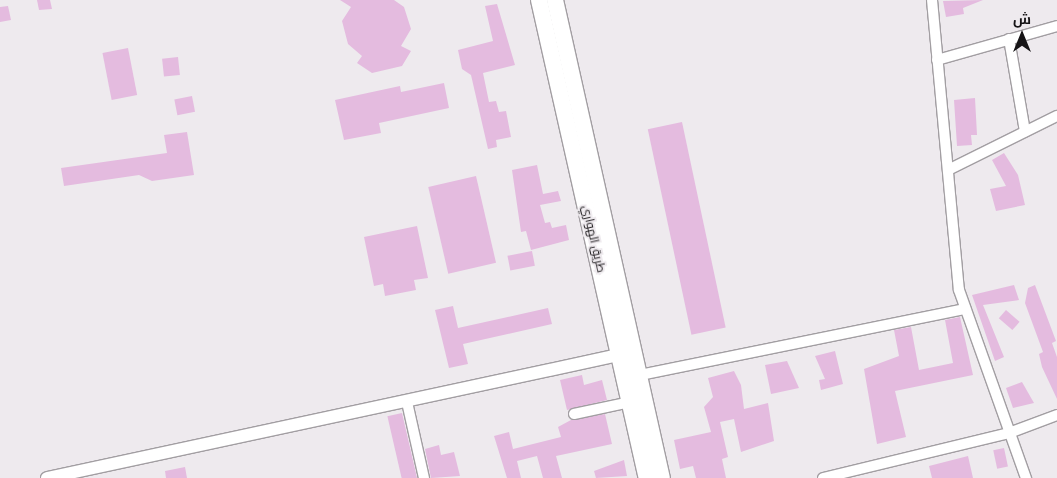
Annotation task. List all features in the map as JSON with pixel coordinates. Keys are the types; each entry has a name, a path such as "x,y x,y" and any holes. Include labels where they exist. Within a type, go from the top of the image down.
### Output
{"highway":[{"name":"طريق الهواري","path":"538,0 646,478"},
{"name":"طريق الهواري","path":"555,0 662,478"}],"street":[{"path":"932,0 948,170 964,309 1026,478"},
{"path":"937,60 1057,26"},
{"path":"1009,39 1025,132"},
{"path":"948,170 1057,116"},
{"path":"640,375 964,309"},
{"path":"47,478 619,355"},
{"path":"407,402 424,478"},
{"path":"574,414 630,402"},
{"path":"823,478 1009,433 1057,415"}],"building":[{"path":"37,0 50,0 52,9 39,10"},
{"path":"340,0 394,0 404,7 411,29 401,46 411,51 402,66 372,73 357,63 362,56 348,44 342,21 351,7"},
{"path":"983,0 963,8 964,14 946,17 943,1"},
{"path":"497,4 515,65 483,73 489,102 496,101 499,112 506,111 511,137 496,140 497,147 488,149 471,75 462,69 458,50 493,41 485,6"},
{"path":"8,6 11,20 0,22 0,7"},
{"path":"128,48 137,95 112,100 102,53"},
{"path":"178,57 180,75 164,77 162,59"},
{"path":"444,83 449,108 379,123 381,133 344,140 335,100 400,86 401,92"},
{"path":"192,96 195,112 177,115 174,99"},
{"path":"975,98 977,135 971,135 972,145 957,146 954,100"},
{"path":"682,122 726,327 691,335 648,129"},
{"path":"187,132 194,175 152,181 139,175 64,186 61,168 167,153 164,135"},
{"path":"1004,153 1018,175 1025,205 996,211 990,189 1006,186 992,160"},
{"path":"537,165 543,194 558,191 561,201 540,205 545,223 550,222 552,228 566,225 569,240 531,250 526,231 521,232 512,170"},
{"path":"476,176 496,263 448,274 428,187"},
{"path":"417,226 428,278 414,280 416,290 385,296 383,284 374,286 364,237"},
{"path":"532,251 535,266 510,270 507,256"},
{"path":"1014,285 1019,300 983,305 1004,357 995,361 972,295"},
{"path":"1035,285 1056,341 1052,343 1057,357 1057,399 1042,367 1039,354 1043,352 1025,303 1028,288"},
{"path":"453,306 458,328 548,308 552,324 463,344 468,364 449,368 435,310"},
{"path":"1006,310 1020,322 1012,330 999,318"},
{"path":"960,317 973,375 895,391 906,437 877,444 864,369 899,356 894,330 911,327 919,370 953,363 945,320"},
{"path":"835,351 843,384 821,390 819,380 825,379 815,356"},
{"path":"787,361 799,388 771,394 765,365"},
{"path":"734,371 741,385 744,409 768,403 774,441 741,452 734,419 720,422 728,457 722,459 726,478 696,478 693,466 680,469 674,440 711,432 704,407 713,397 708,378"},
{"path":"582,375 584,385 602,380 607,400 567,410 560,380"},
{"path":"1022,382 1034,403 1013,408 1006,388"},
{"path":"402,413 417,478 402,478 387,416"},
{"path":"605,414 612,444 556,456 562,478 543,478 537,456 517,461 521,478 507,478 494,436 509,432 513,449 561,437 558,427 571,420"},
{"path":"439,445 441,455 454,452 460,476 431,478 425,449"},
{"path":"1004,448 1008,467 997,469 993,450"},
{"path":"968,456 973,478 932,478 929,466"},
{"path":"624,460 627,476 596,478 594,471"},
{"path":"185,467 187,478 166,478 165,471"}]}
